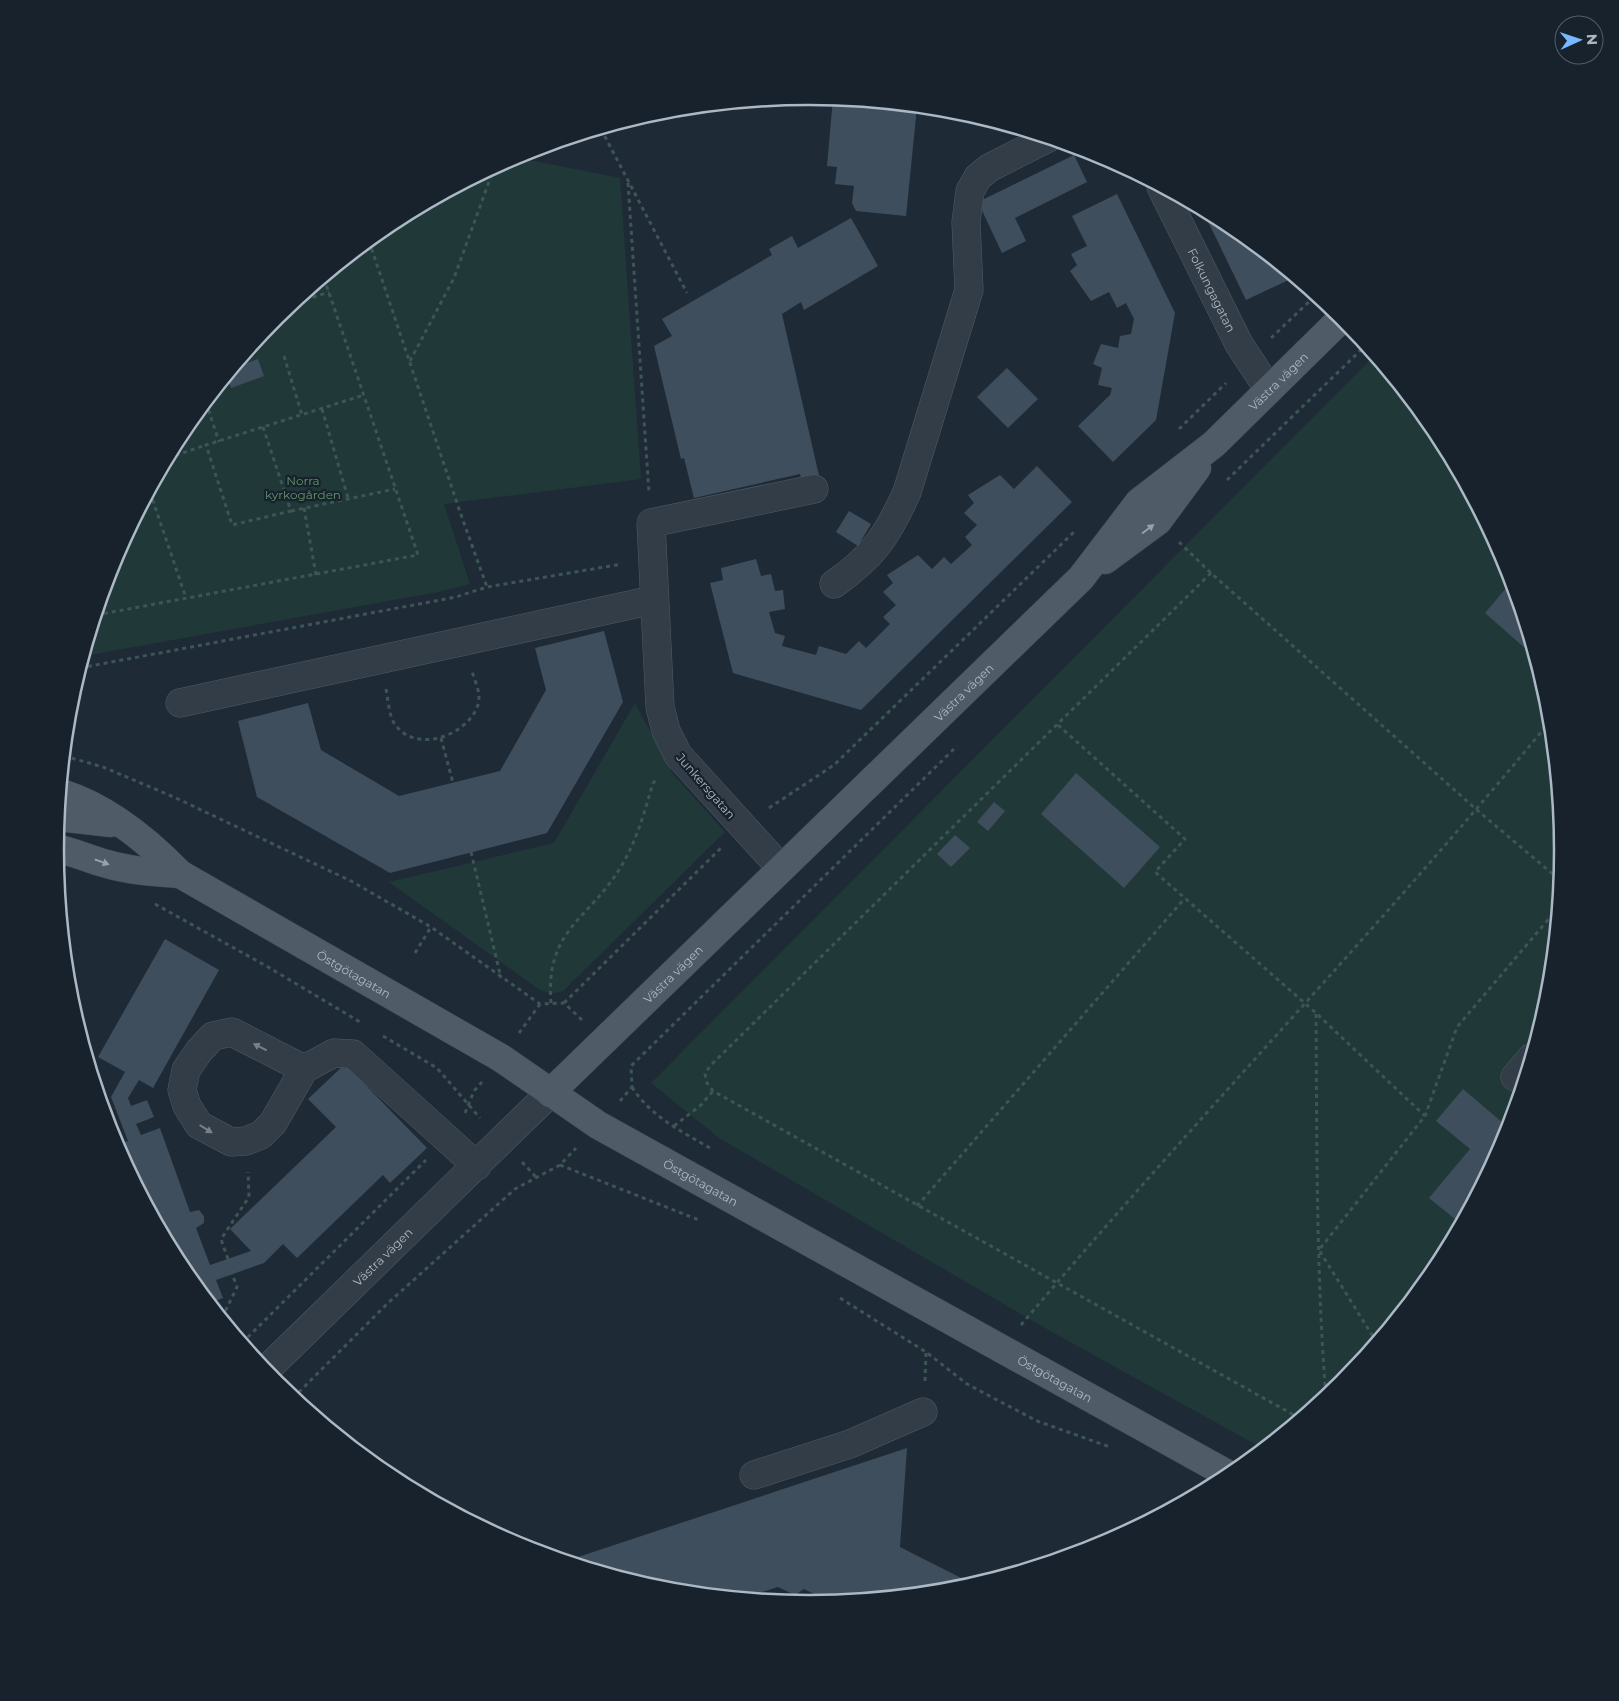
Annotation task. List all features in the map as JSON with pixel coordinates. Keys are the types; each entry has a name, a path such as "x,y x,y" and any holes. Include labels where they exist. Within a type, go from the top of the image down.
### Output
{"main road":[{"name":"Västra vägen","path":"1081,578 1140,502 1214,444 1337,323"},
{"name":"Västra vägen","path":"550,1093 780,867 1081,578 1158,521 1214,444"},
{"name":"Östgötagatan","path":"66,795 94,806 151,844 180,874 501,1058 598,1125 1223,1472"},
{"path":"65,817 120,824"},
{"name":"Östgötagatan","path":"64,850 76,852 106,864 135,871 180,874"}],"street":[{"path":"834,584 858,567 878,546 894,521 907,492 967,297 970,275 966,222 970,191 978,177 989,168 1041,142"},
{"name":"Folkungagatan","path":"1166,196 1249,360 1269,390"},
{"path":"651,523 814,489"},
{"name":"Junkersgatan","path":"651,523 660,707 666,731 678,755 780,867"},
{"path":"180,703 654,600"},
{"path":"304,1069 232,1032 213,1036 199,1051 186,1070 182,1090 187,1106 199,1125 231,1142 246,1141 261,1135 273,1123 304,1069 334,1054 353,1054 448,1138 476,1166"},
{"name":"Västra vägen","path":"271,1366 502,1142 550,1093"},
{"path":"754,1475 850,1444 923,1412"}],"path":[{"path":"603,134 687,293"},
{"path":"410,361 454,278 491,177"},
{"path":"628,183 651,523"},
{"path":"371,248 487,587"},
{"path":"102,614 418,555 326,284"},
{"path":"308,299 329,292"},
{"path":"1178,430 1311,299"},
{"path":"1220,486 1361,350"},
{"path":"284,356 302,415"},
{"path":"178,455 364,395"},
{"path":"322,409 348,498"},
{"path":"209,410 219,442"},
{"path":"263,427 291,511"},
{"path":"206,445 232,525 395,488"},
{"path":"153,499 186,598"},
{"path":"304,508 316,575"},
{"path":"1158,521 1210,573 1477,810 1554,875"},
{"path":"70,758 103,767 176,798 351,882 432,927 540,1004 564,1002 713,854 781,798 834,764 1080,526"},
{"path":"87,667 456,597 487,587 652,560"},
{"path":"1210,573 1058,725 710,1066 705,1074 707,1083 714,1091 1056,1284 1295,1416"},
{"path":"378,660 394,723 410,738 426,742 441,738 461,728 472,715 479,698 465,641"},
{"path":"1058,725 1185,839 1155,872 1316,1013 1425,1116"},
{"path":"1002,1349 1056,1284 1477,810 1545,728"},
{"path":"441,738 453,783"},
{"path":"631,1066 958,744"},
{"path":"550,1003 549,981 553,958 559,943 622,866 638,831 654,782 678,755"},
{"path":"471,852 501,978"},
{"path":"917,1206 1186,898"},
{"path":"151,902 268,966 361,1022"},
{"path":"1319,1250 1425,1116 1457,1027 1552,915"},
{"path":"416,954 432,927"},
{"path":"298,1393 388,1303 515,1190 560,1165 632,1087 631,1066 564,1002"},
{"path":"1316,1013 1321,1331 1325,1389"},
{"path":"378,1033 437,1068 502,1142 536,1177"},
{"path":"674,1126 701,1105 714,1091"},
{"path":"246,1339 448,1138 463,1120 469,1105"},
{"path":"228,1259 220,1239 249,1197 246,1141"},
{"path":"560,1165 702,1221"},
{"path":"1319,1250 1374,1338"},
{"path":"225,1312 237,1287 232,1274"},
{"path":"836,1295 926,1352 967,1384 1037,1421 1118,1450"}],"green space":[{"name":"Norra kyrkogården","path":"529,160 620,178 641,479 444,504 470,584 438,592 90,655 103,611 121,565 141,521 189,436 249,359 282,323 318,290 395,230 480,182"},
{"path":"1370,360 1430,436 1455,478 1478,521 1516,611 1530,657 1549,753 1554,802 1554,899 1549,948 1530,1044 1516,1090 1498,1136 1478,1180 1430,1265 1370,1342 1337,1378 1301,1411 1258,1446 1050,1331 719,1138 651,1083"},
{"path":"635,703 673,774 725,832 563,991 552,994 540,990 389,882 554,843"}],"building":[{"path":"832,105 858,106 916,113 906,216 856,211 852,203 854,186 835,184 837,167 827,166"},
{"path":"1074,155 1087,182 1015,218 1026,241 1002,253 978,202"},
{"path":"1117,194 1175,313 1156,420 1113,462 1078,426 1110,395 1112,388 1098,385 1102,368 1093,364 1101,344 1118,348 1120,336 1131,334 1134,319 1126,303 1117,308 1109,292 1091,301 1070,271 1077,265 1071,254 1087,246 1072,216"},
{"path":"851,218 878,266 804,310 801,302 782,314 820,480 802,484 800,474 694,498 684,458 681,459 654,346 672,336 662,319 772,255 769,249 792,236 798,248"},
{"path":"1207,220 1224,230 1289,280 1246,300"},
{"path":"258,359 264,376 231,388 229,383 245,363"},
{"path":"1007,368 1038,399 1008,428 977,397"},
{"path":"1037,466 1072,502 861,710 733,673 710,583 723,580 721,568 756,559 761,576 771,574 775,591 783,590 785,609 769,612 775,633 785,636 782,646 816,655 819,646 846,654 859,641 866,648 890,624 883,617 896,605 883,592 893,583 887,575 918,555 932,569 944,557 951,564 972,545 965,537 977,525 964,513 974,503 968,495 1000,475 1014,489"},
{"path":"849,511 871,524 858,546 836,532"},
{"path":"1507,587 1528,651 1485,613"},
{"path":"604,631 623,702 547,833 390,873 257,797 238,721 308,703 321,750 399,796 500,771 546,690 535,648"},
{"path":"1076,773 1160,847 1124,888 1041,814"},
{"path":"994,802 1005,811 988,831 977,822"},
{"path":"955,835 970,848 951,867 937,854"},
{"path":"165,939 219,970 153,1088 139,1080 128,1098 131,1106 147,1100 154,1117 136,1124 141,1135 160,1128 190,1212 199,1210 204,1216 204,1223 196,1228 210,1265 251,1251 230,1229 336,1127 308,1099 345,1064 427,1148 390,1183 383,1175 297,1258 283,1244 264,1263 216,1280 223,1298 216,1301 189,1265 164,1223 124,1142 128,1141 111,1097 125,1072 98,1057"},
{"path":"1463,1089 1503,1123 1478,1180 1456,1220 1429,1198 1470,1149 1436,1121"},
{"path":"907,1448 900,1547 965,1580 907,1590 858,1595 818,1596 804,1589 795,1595 778,1587 754,1594 664,1582 616,1571 574,1558"}]}
